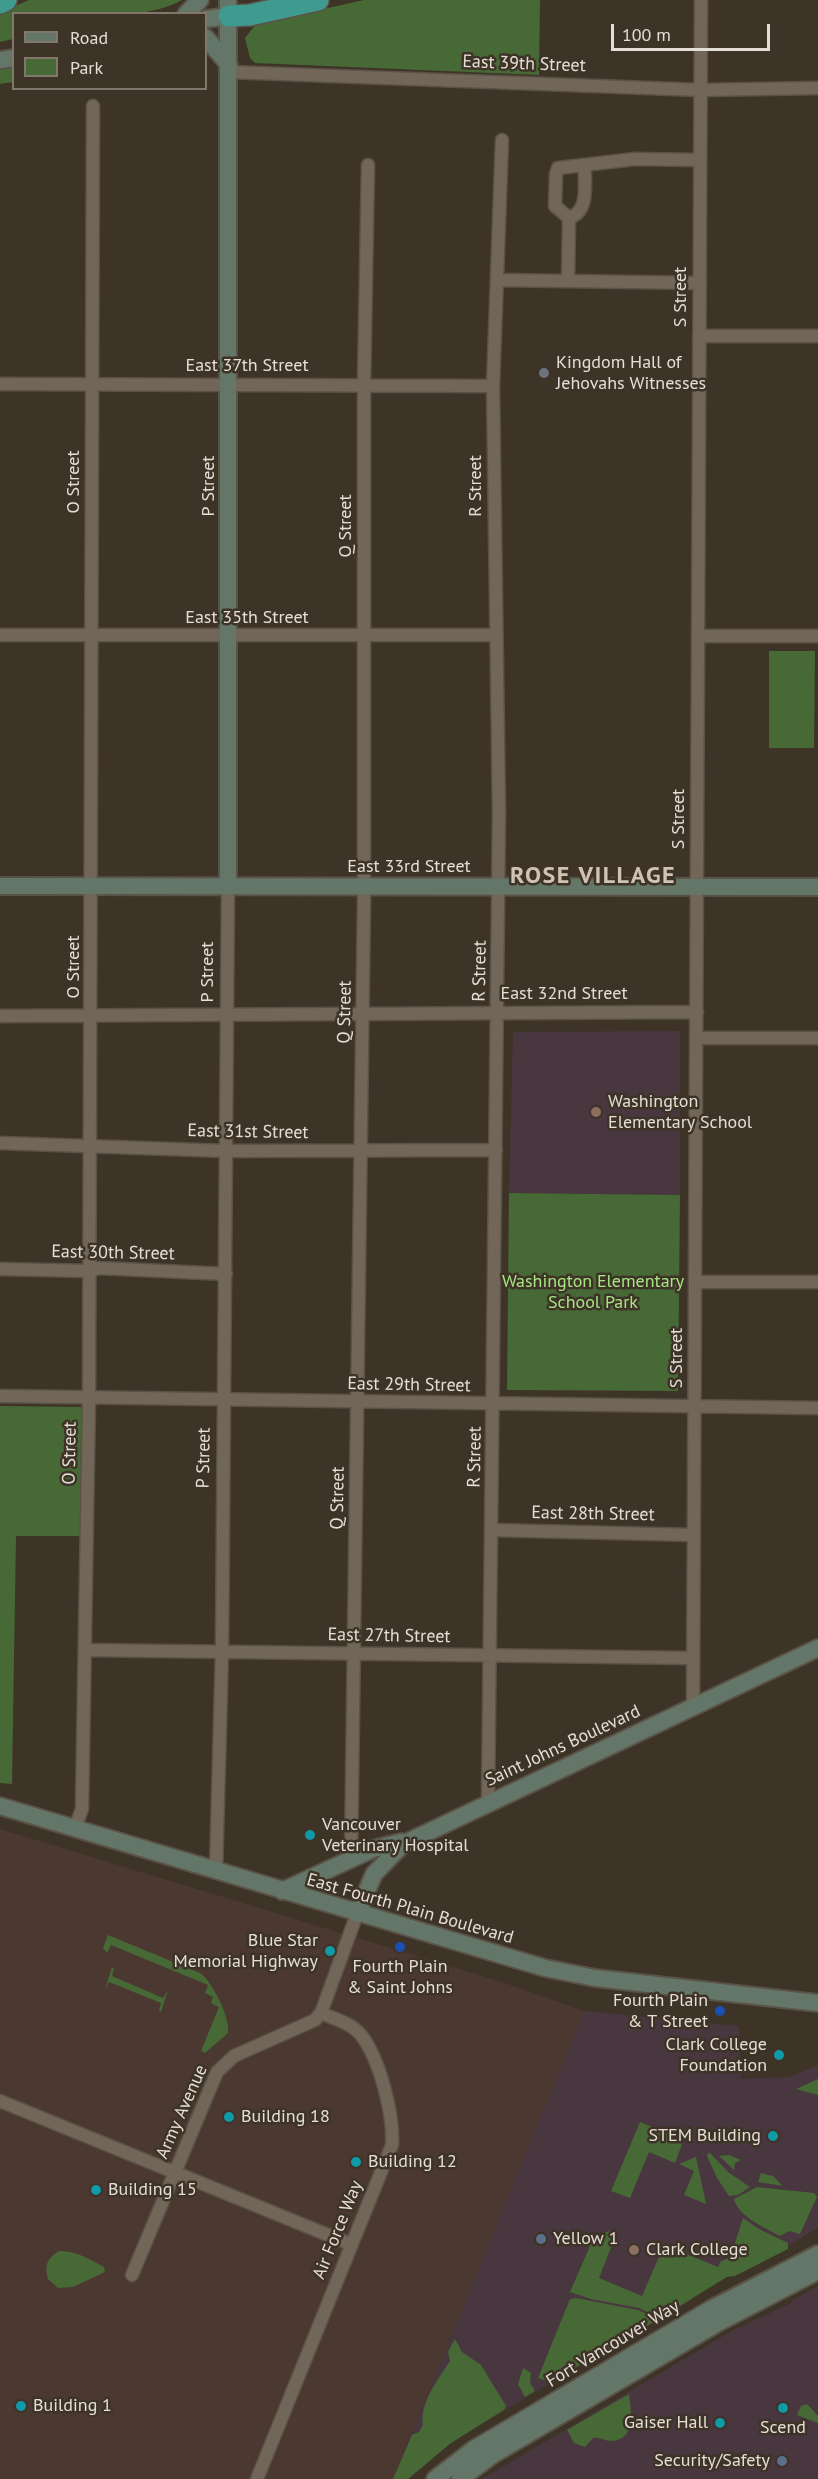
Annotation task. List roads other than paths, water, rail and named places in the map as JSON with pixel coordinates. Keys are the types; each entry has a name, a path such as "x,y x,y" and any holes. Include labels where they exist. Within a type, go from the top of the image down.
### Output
{"highway":[{"path":"0,3 6,0"},
{"path":"228,8 250,15 318,0"}],"street":[{"path":"188,12 200,0"},
{"name":"S Street","path":"693,1707 700,2"},
{"path":"207,18 228,8"},
{"name":"P Street","path":"216,1871 222,1651 228,1014 228,8"},
{"path":"207,39 229,69"},
{"name":"East 39th Street","path":"229,69 700,90 818,88"},
{"name":"O Street","path":"75,1828 82,1809 89,1398 92,1016 93,106"},
{"name":"R Street","path":"488,1803 500,718 495,635 493,386 502,140"},
{"path":"585,166 583,207 577,215 569,218 559,213 555,206 558,168 635,159 700,160"},
{"name":"Q Street","path":"351,1859 363,1013 364,385 368,165"},
{"path":"568,281 569,218"},
{"path":"497,279 700,283"},
{"path":"699,336 818,336"},
{"name":"East 37th Street","path":"0,384 493,386"},
{"name":"East 35th Street","path":"0,635 495,635"},
{"path":"698,636 818,636"},
{"name":"East 33rd Street","path":"0,886 818,887"},
{"name":"East 32nd Street","path":"0,1016 697,1012"},
{"path":"696,1038 818,1038"},
{"name":"East 31st Street","path":"0,1143 227,1150 496,1150"},
{"name":"East 30th Street","path":"0,1269 90,1271 99,1268 226,1274"},
{"path":"695,1282 818,1282"},
{"name":"East 29th Street","path":"0,1396 818,1408"},
{"name":"East 28th Street","path":"492,1530 694,1534"},
{"name":"Saint Johns Boulevard","path":"357,1914 368,1886 380,1866 395,1850 413,1838 818,1648"},
{"name":"East 27th Street","path":"85,1650 692,1659"},
{"name":"East Fourth Plain Boulevard","path":"0,1806 498,1956 584,1977 818,2003"},
{"path":"282,1891 373,1849 413,1838"},
{"path":"321,2013 357,1914"},
{"name":"Army Avenue","path":"132,2275 213,2080 222,2065 234,2056 307,2025 321,2013"},
{"name":"Air Force Way","path":"257,2479 350,2244 392,2145 393,2127 370,2049 360,2034 346,2023 321,2013"},
{"path":"0,2101 350,2244"},
{"name":"Fort Vancouver Way","path":"435,2479 481,2445 702,2314 818,2254"},
{"name":"Fort Vancouver Way","path":"460,2479 494,2454 716,2324 818,2271"}],"place":[{"name":"Kingdom Hall of Jehovahs Witnesses","path":"544,373"},
{"name":"Washington Elementary School","path":"596,1112"},
{"name":"Vancouver Veterinary Hospital","path":"310,1835"},
{"name":"Fourth Plain & Saint Johns","path":"400,1947"},
{"name":"Blue Star Memorial Highway","path":"330,1951"},
{"name":"Fourth Plain & T Street","path":"720,2011"},
{"name":"Clark College Foundation","path":"779,2055"},
{"name":"Building 18","path":"229,2117"},
{"name":"STEM Building","path":"773,2136"},
{"name":"Building 12","path":"356,2162"},
{"name":"Building 15","path":"96,2190"},
{"name":"Yellow 1","path":"541,2239"},
{"name":"Clark College","path":"634,2250"},
{"name":"Building 1","path":"21,2406"},
{"name":"Scend","path":"783,2408"},
{"name":"Gaiser Hall","path":"720,2423"},
{"name":"Security/Safety","path":"782,2461"}],"district":[{"name":"ROSE VILLAGE","path":"593,876"}],"park label":[{"name":"Washington Elementary School Park","path":"593,1292"}]}
